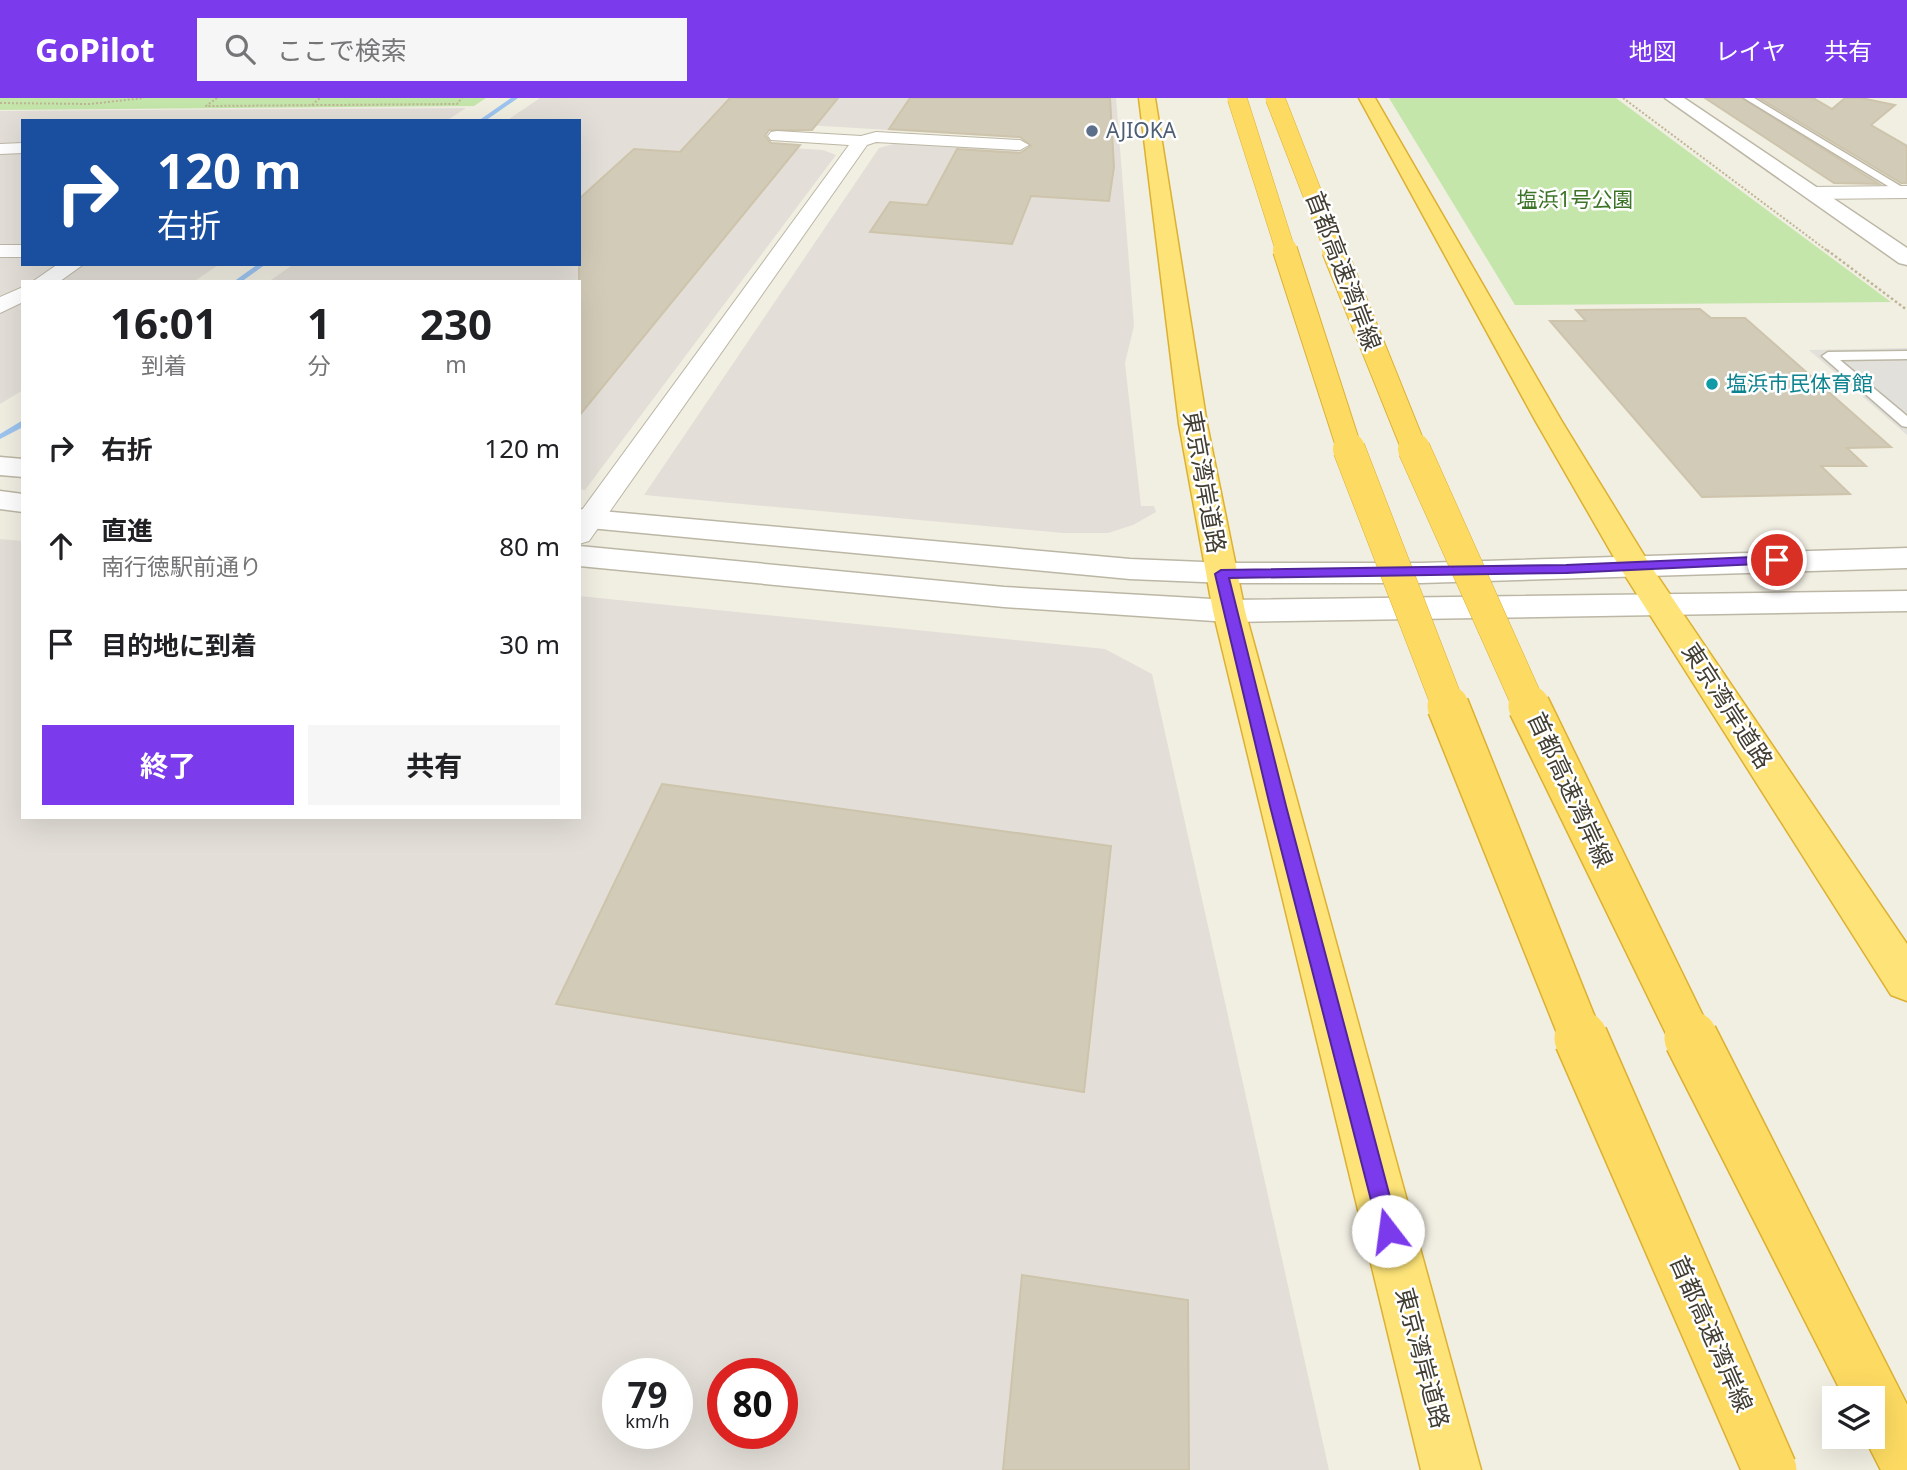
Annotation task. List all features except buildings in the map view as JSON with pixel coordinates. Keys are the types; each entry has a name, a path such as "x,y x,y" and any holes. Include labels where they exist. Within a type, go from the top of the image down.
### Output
{"highway":[{"name":"東京湾岸道路","path":"1147,98 1193,424 1225,592 1451,1470"},
{"name":"首都高速湾岸線","path":"1237,98 1339,422 1405,597 1578,1031 1770,1470"},
{"name":"首都高速湾岸線","path":"1275,98 1384,376 1474,585 1620,899 1907,1463"},
{"name":"東京湾岸道路","path":"1367,98 1548,420 1635,566 1907,981"}],"street":[{"path":"1672,98 1907,258"},
{"path":"777,136 861,141 876,136 1020,145"},
{"path":"583,524 861,141"},
{"path":"0,149 21,148"},
{"path":"1811,192 1906,192"},
{"path":"0,251 21,251"},
{"path":"46,280 71,266"},
{"path":"0,306 21,294"},
{"path":"0,466 21,468"},
{"path":"0,500 21,503"},
{"path":"583,524 1130,569 1225,592 1661,605 1907,601"},
{"path":"581,556 1004,597 1225,592 1635,566 1907,558"}],"lane":[{"path":"1748,98 1906,192"},
{"path":"1907,355 1828,356 1907,424"}],"path":[{"path":"0,103 71,105 118,103 144,98"},
{"path":"217,98 206,106 457,104 462,98"},
{"path":"311,105 320,98"},
{"path":"1623,98 1907,310"}],"shaded area":[{"path":"540,98 1116,98 1134,326 1125,363 1141,506 1154,506 1156,512 1133,525 1108,533 1063,533 644,495 879,148 897,143 1032,151 1040,139 773,123 756,146 823,150 836,155 585,490 581,489 581,280 271,280 291,266 581,266 581,119 509,119"},
{"path":"466,108 449,119 21,119 21,266 217,266 196,280 21,280 21,391 0,404 0,111"},
{"path":"1907,348 1907,435 1809,350"},
{"path":"0,539 21,541 21,819 581,819 581,596 1105,649 1152,674 1329,1470 0,1470"}],"green space":[{"path":"0,98 486,98 474,106 0,110"},
{"name":"塩浜1号公園","path":"1389,98 1616,98 1891,302 1515,305"}],"waterway":[{"path":"484,119 515,98"},
{"path":"239,280 260,266"},
{"path":"1,437 21,424"}],"place":[{"name":"AJIOKA","path":"1092,131"},
{"name":"塩浜市民体育館","path":"1712,384"}],"route":[{"path":"1388,1231 1221,574 1566,569 1777,560"}]}
